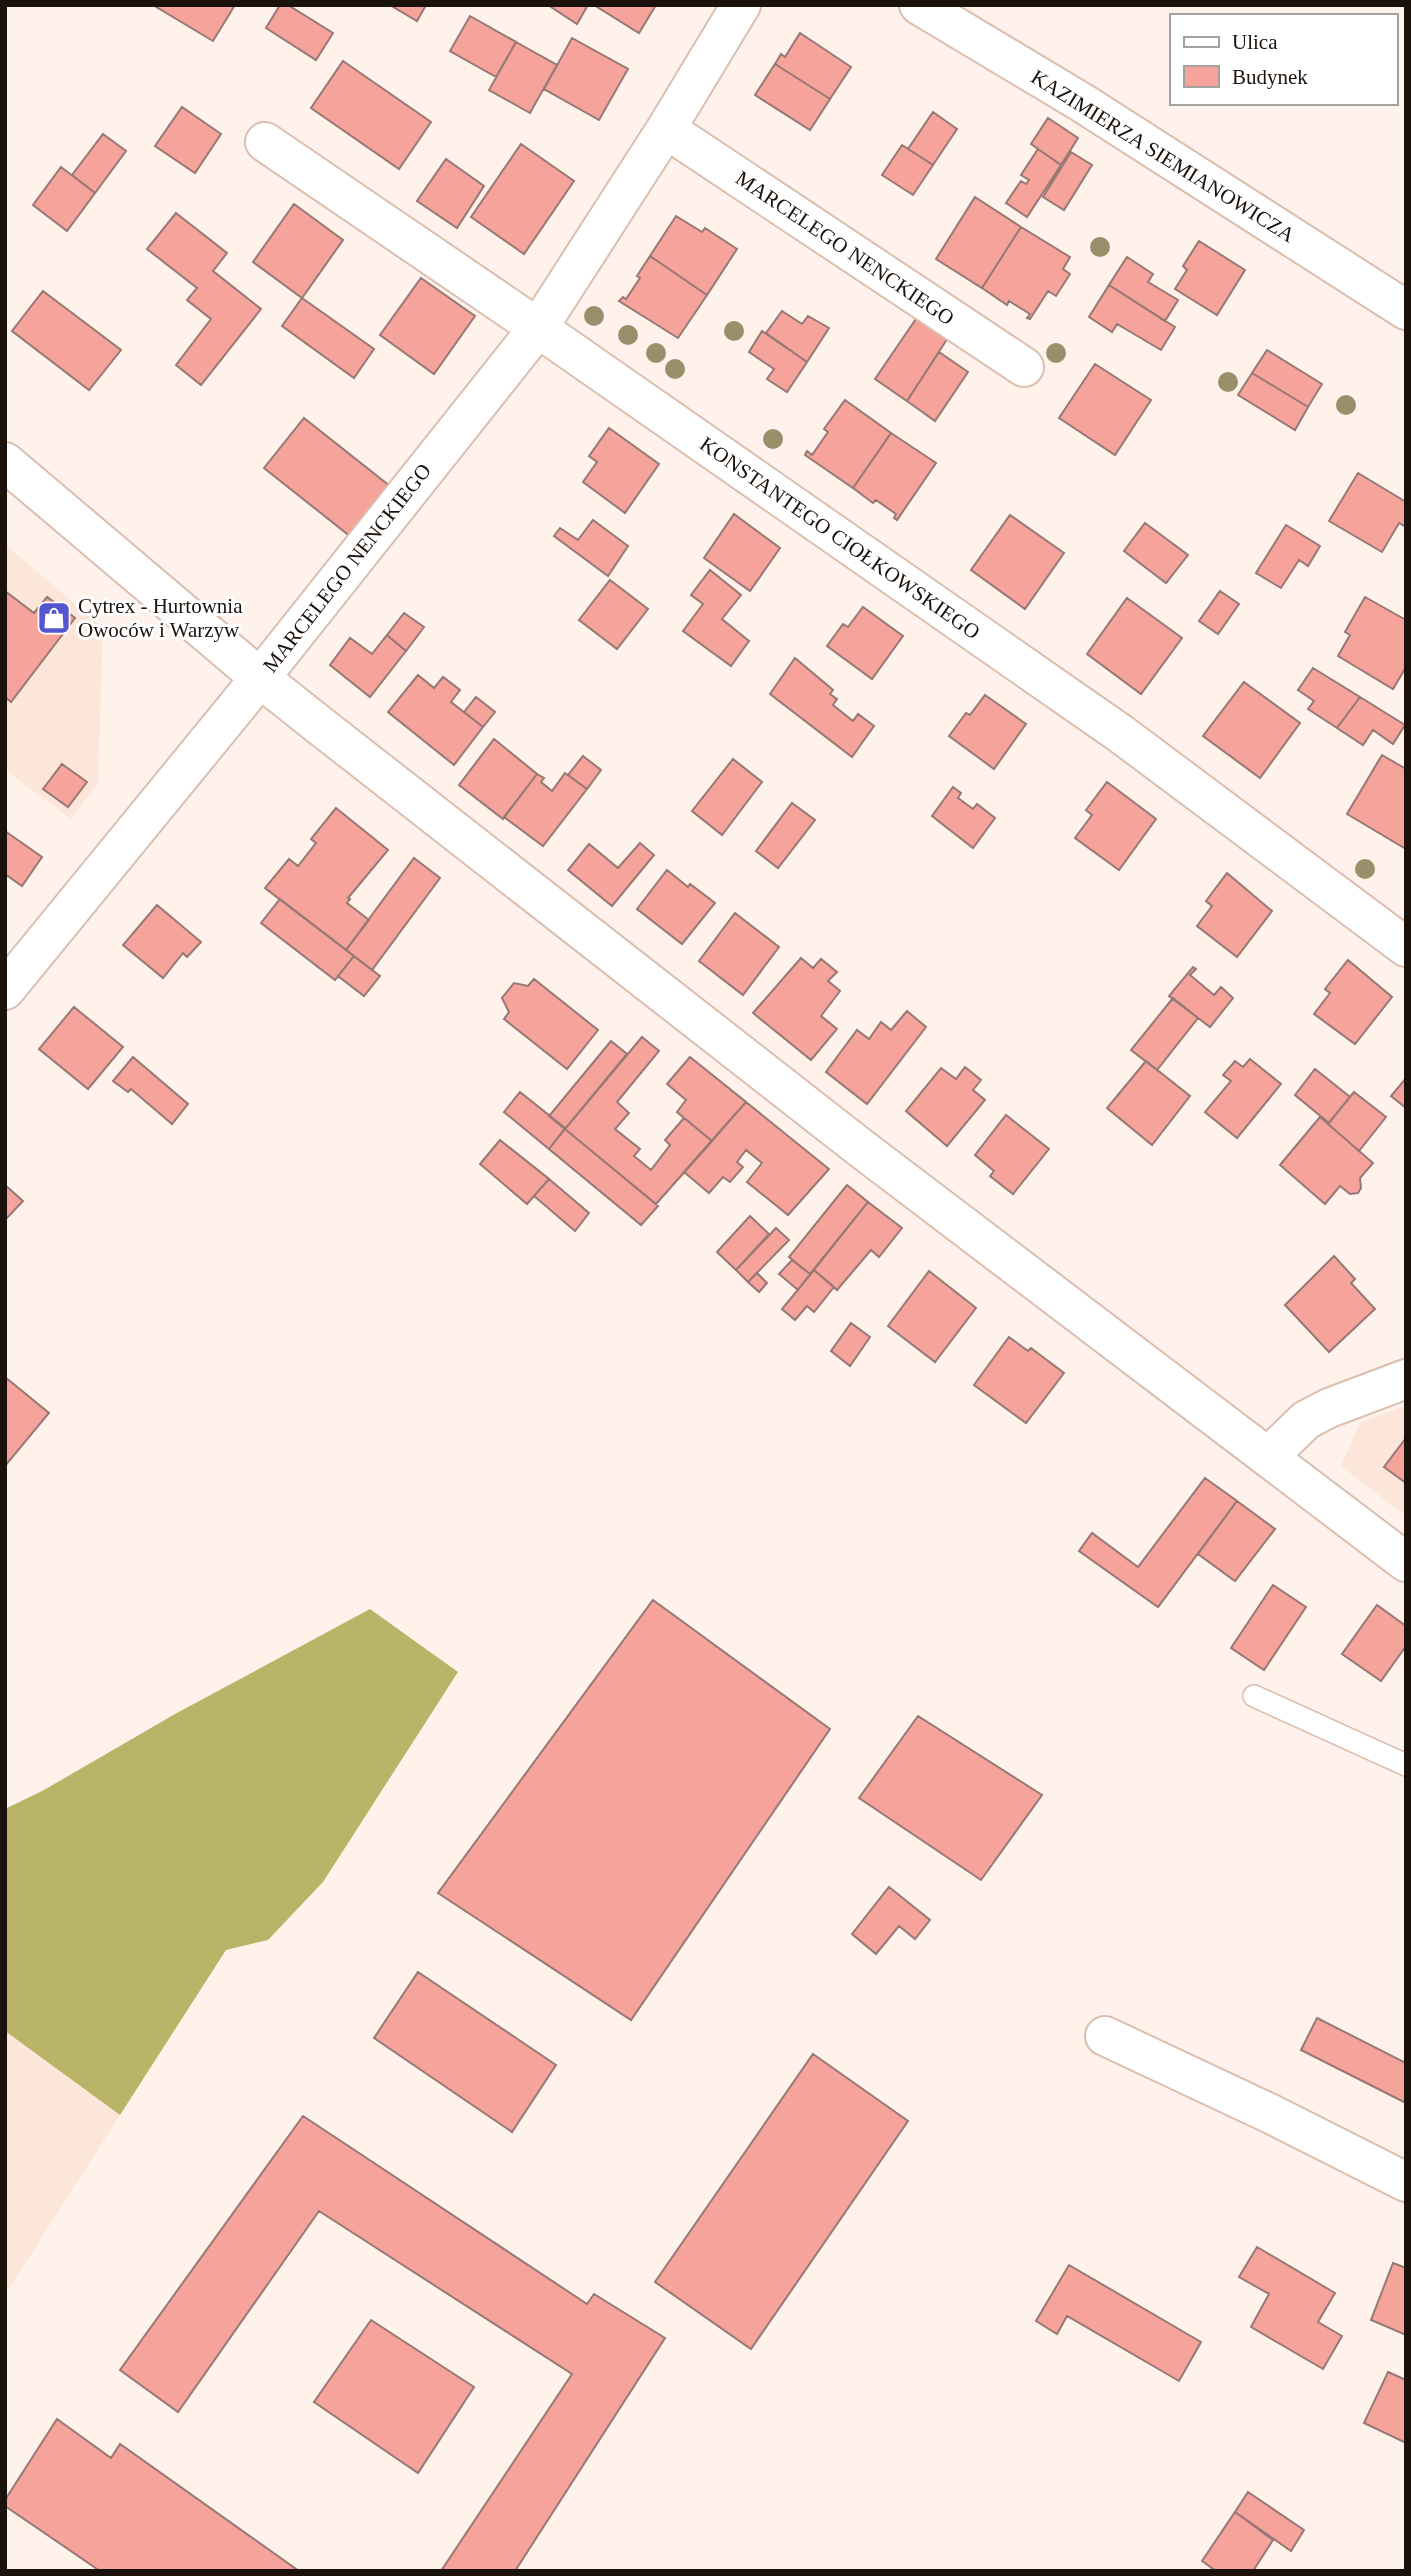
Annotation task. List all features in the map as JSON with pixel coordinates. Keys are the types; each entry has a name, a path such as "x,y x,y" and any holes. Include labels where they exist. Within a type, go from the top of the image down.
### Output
{"street":[{"name":"MARCELEGO NENCKIEGO","path":"5,990 260,678 538,328 666,129 741,5"},
{"name":"KAZIMIERZA SIEMIANOWICZA","path":"919,5 1081,103 1406,310"},
{"name":"MARCELEGO NENCKIEGO","path":"666,129 1024,367"},
{"name":"KONSTANTEGO CIOŁKOWSKIEGO","path":"265,142 538,328 1121,734 1406,947"},
{"path":"5,463 260,678 862,1149 1406,1562"},
{"path":"1268,1457 1306,1420 1329,1408 1406,1378"},
{"path":"1105,2036 1269,2113 1406,2182"}],"lane":[{"path":"1254,1696 1406,1765"}],"shaded area":[{"path":"5,544 103,628 98,782 71,819 5,770"},
{"path":"1406,1406 1406,1516 1341,1466 1360,1423"},
{"path":"370,1609 458,1672 323,1882 268,1940 226,1950 120,2115 5,2031 5,1809"},
{"path":"5,2031 120,2115 5,2295"}],"building":[{"path":"153,5 235,5 213,41"},
{"path":"280,5 288,5 333,33 316,60 266,28"},
{"path":"390,5 426,5 417,21"},
{"path":"548,5 588,5 577,24"},
{"path":"594,5 656,5 639,33"},
{"path":"470,16 516,42 496,77 450,51"},
{"path":"800,33 851,67 830,99 775,64 781,54 785,57"},
{"path":"572,38 628,69 599,120 544,89"},
{"path":"516,42 557,65 530,113 489,90"},
{"path":"343,61 431,122 399,169 311,108"},
{"path":"775,64 830,99 810,130 755,95"},
{"path":"182,107 221,134 195,173 155,146"},
{"path":"933,112 957,129 933,165 908,149"},
{"path":"1048,118 1078,138 1061,165 1031,144"},
{"path":"103,134 126,151 95,193 72,175"},
{"path":"521,144 574,181 524,254 471,217"},
{"path":"902,145 933,165 913,195 882,175"},
{"path":"1038,149 1061,165 1027,217 1006,203 1021,181 1026,184 1029,180 1021,175"},
{"path":"1071,152 1092,165 1064,210 1043,197"},
{"path":"446,159 484,186 457,228 417,201"},
{"path":"61,167 95,193 67,231 33,205"},
{"path":"975,197 1021,227 982,288 936,259"},
{"path":"294,204 343,240 302,298 253,262"},
{"path":"176,213 227,253 213,271 261,309 201,385 176,365 211,319 187,300 197,288 147,249"},
{"path":"676,216 702,232 705,228 737,249 707,295 650,256"},
{"path":"1021,227 1070,257 1063,269 1070,274 1056,296 1048,291 1030,319 1027,318 1030,314 1009,301 1007,305 982,288"},
{"path":"1199,241 1245,270 1217,315 1175,289 1187,270 1183,266"},
{"path":"650,256 707,295 678,338 619,301 623,297 626,299"},
{"path":"1127,257 1153,274 1148,282 1178,300 1165,321 1109,285"},
{"path":"421,278 475,316 434,374 380,335"},
{"path":"1109,285 1175,327 1161,350 1117,324 1112,332 1089,317"},
{"path":"43,291 121,350 89,390 12,331"},
{"path":"302,298 374,349 354,378 282,326"},
{"path":"782,311 802,324 808,316 829,328 807,362 766,333"},
{"path":"920,313 951,333 907,401 875,379"},
{"path":"762,331 807,362 787,392 767,379 774,369 749,352"},
{"path":"1267,350 1322,384 1308,407 1252,373"},
{"path":"939,352 968,372 935,421 907,401"},
{"path":"1095,364 1151,400 1115,455 1059,418"},
{"path":"1252,373 1308,407 1295,430 1238,395"},
{"path":"845,400 891,433 853,488 805,455 807,451 812,455 828,432 824,429"},
{"path":"304,418 391,487 351,537 264,468"},
{"path":"609,428 659,464 625,513 583,482 597,462 589,456"},
{"path":"891,433 936,463 897,520 894,518 896,514 876,500 873,503 853,488"},
{"path":"1358,473 1406,502 1406,527 1399,523 1382,552 1329,521"},
{"path":"734,514 780,548 750,591 704,558"},
{"path":"1010,515 1064,553 1025,609 971,570"},
{"path":"593,520 628,546 608,576 554,536 560,528 578,540"},
{"path":"1145,523 1188,555 1166,583 1124,551"},
{"path":"1286,525 1320,546 1308,566 1299,560 1281,588 1256,573"},
{"path":"710,570 741,595 722,619 749,641 731,666 683,631 703,604 691,595"},
{"path":"610,580 648,609 617,649 579,620"},
{"path":"5,591 34,613 47,597 75,618 11,702 5,697"},
{"path":"1220,591 1239,604 1218,634 1199,621"},
{"path":"1365,597 1406,620 1406,667 1393,689 1338,656 1350,635 1345,632"},
{"path":"1127,598 1182,638 1141,694 1087,654"},
{"path":"863,607 903,636 872,679 827,646 843,624 848,627"},
{"path":"404,613 424,627 406,651 387,635"},
{"path":"387,635 406,651 370,697 330,665 350,638 372,654"},
{"path":"795,658 833,690 830,694 837,699 833,705 853,721 858,714 874,726 852,757 770,694"},
{"path":"1313,668 1360,697 1337,728 1308,709 1314,701 1298,690"},
{"path":"418,675 434,688 443,677 460,690 451,702 483,727 454,765 388,712"},
{"path":"1244,682 1300,723 1260,778 1203,736"},
{"path":"985,695 1026,724 994,769 949,736 966,713 970,715"},
{"path":"476,697 495,712 483,727 464,712"},
{"path":"1360,697 1405,725 1393,744 1373,730 1363,745 1337,728"},
{"path":"494,739 537,774 503,819 459,785"},
{"path":"1382,755 1406,769 1406,849 1347,814"},
{"path":"583,756 601,770 587,789 568,775"},
{"path":"733,759 762,782 722,835 692,811"},
{"path":"62,764 87,782 68,807 43,789"},
{"path":"565,773 587,789 543,846 504,817 537,774 544,778 541,782 552,791"},
{"path":"1107,782 1156,819 1119,870 1075,838 1092,815 1086,810"},
{"path":"953,787 961,793 958,798 973,809 977,804 995,818 973,848 932,816"},
{"path":"792,803 815,820 778,868 756,851"},
{"path":"336,808 388,850 348,898 350,899 347,903 369,920 346,950 265,888 289,859 298,866 316,843 311,839"},
{"path":"5,831 42,857 22,886 5,874"},
{"path":"640,843 654,855 612,906 568,870 589,844 618,868"},
{"path":"414,858 440,878 372,970 346,950"},
{"path":"667,870 688,887 690,884 715,903 682,944 637,909"},
{"path":"1227,873 1272,911 1237,957 1197,926 1212,906 1206,901"},
{"path":"280,899 354,956 335,980 261,923"},
{"path":"157,905 201,942 187,957 183,953 163,978 123,945"},
{"path":"735,913 779,947 743,995 699,961"},
{"path":"354,956 380,976 364,996 338,976"},
{"path":"801,958 813,968 821,959 837,972 828,981 840,991 821,1016 837,1029 811,1060 753,1013"},
{"path":"1348,960 1392,997 1355,1044 1314,1014 1330,993 1325,989"},
{"path":"1193,967 1196,969 1190,975 1214,995 1221,987 1233,998 1210,1027 1169,996"},
{"path":"534,979 598,1030 567,1069 504,1019 509,1012 502,998 514,983 528,986"},
{"path":"1173,998 1198,1018 1157,1070 1131,1050"},
{"path":"74,1007 123,1047 88,1089 39,1049"},
{"path":"907,1011 926,1027 867,1104 826,1072 857,1030 869,1039 881,1022 891,1030"},
{"path":"642,1037 659,1051 617,1102 629,1113 615,1129 640,1149 634,1156 651,1170 670,1145 665,1140 684,1118 712,1141 656,1204 565,1129"},
{"path":"611,1041 627,1054 565,1129 549,1116"},
{"path":"133,1057 188,1104 172,1124 131,1089 128,1092 113,1081"},
{"path":"690,1057 746,1102 712,1141 677,1112 686,1100 667,1084"},
{"path":"1250,1059 1281,1084 1237,1138 1205,1112 1231,1081 1223,1075 1235,1061 1243,1067"},
{"path":"1146,1061 1190,1096 1152,1145 1107,1108"},
{"path":"965,1067 981,1080 973,1090 985,1100 947,1146 906,1111 941,1068 956,1079"},
{"path":"1315,1069 1350,1097 1329,1123 1295,1095"},
{"path":"1406,1078 1406,1108 1391,1096"},
{"path":"520,1092 565,1128 549,1149 504,1112"},
{"path":"1354,1092 1386,1117 1359,1151 1328,1124"},
{"path":"746,1102 829,1169 788,1215 747,1182 762,1163 746,1150 737,1162 743,1167 730,1182 723,1177 709,1193 684,1172"},
{"path":"1006,1115 1049,1149 1013,1194 990,1176 994,1171 975,1155"},
{"path":"1320,1117 1373,1163 1360,1178 1361,1188 1358,1193 1350,1194 1340,1186 1325,1204 1280,1165"},
{"path":"565,1129 658,1206 641,1225 549,1149"},
{"path":"500,1140 549,1179 527,1204 480,1164"},
{"path":"549,1179 589,1213 575,1231 534,1196"},
{"path":"5,1185 23,1201 5,1220"},
{"path":"847,1185 868,1202 810,1274 789,1257"},
{"path":"868,1202 902,1228 879,1257 871,1250 837,1290 814,1270"},
{"path":"750,1216 769,1234 736,1270 717,1252"},
{"path":"776,1228 789,1240 748,1282 736,1270"},
{"path":"1334,1256 1355,1279 1351,1283 1375,1309 1329,1352 1285,1305"},
{"path":"792,1260 810,1274 798,1290 779,1274"},
{"path":"814,1270 834,1287 814,1312 807,1306 795,1320 782,1309"},
{"path":"929,1271 976,1308 935,1362 888,1326"},
{"path":"757,1273 767,1283 759,1292 748,1282"},
{"path":"851,1323 870,1337 850,1366 831,1351"},
{"path":"1009,1337 1028,1351 1031,1348 1064,1373 1026,1423 974,1385"},
{"path":"5,1377 49,1413 5,1466"},
{"path":"1406,1438 1406,1483 1384,1467"},
{"path":"1205,1478 1237,1501 1158,1607 1079,1551 1092,1533 1138,1567"},
{"path":"1237,1501 1275,1529 1235,1581 1198,1554"},
{"path":"1273,1585 1306,1607 1264,1670 1231,1648"},
{"path":"653,1600 830,1729 631,2020 438,1893"},
{"path":"1377,1605 1406,1626 1406,1646 1381,1681 1342,1654"},
{"path":"918,1716 1042,1795 981,1880 859,1798"},
{"path":"889,1887 930,1920 915,1939 899,1926 876,1954 852,1934"},
{"path":"418,1972 556,2065 512,2132 374,2038"},
{"path":"1317,2018 1406,2063 1406,2103 1301,2050"},
{"path":"813,2054 908,2121 751,2349 655,2282"},
{"path":"303,2116 587,2304 594,2294 665,2338 515,2571 441,2571 572,2374 319,2211 178,2412 120,2370"},
{"path":"1257,2247 1335,2293 1318,2322 1342,2336 1323,2369 1251,2327 1269,2294 1239,2277"},
{"path":"1393,2263 1406,2268 1406,2335 1371,2320"},
{"path":"1069,2265 1201,2342 1179,2381 1067,2316 1057,2334 1036,2321"},
{"path":"371,2320 474,2387 418,2473 314,2402"},
{"path":"1388,2372 1406,2380 1406,2443 1364,2423"},
{"path":"57,2419 111,2458 120,2444 299,2571 100,2571 5,2506 5,2500"},
{"path":"1248,2492 1304,2530 1291,2551 1235,2512"},
{"path":"1235,2512 1273,2540 1253,2571 1216,2571 1202,2561"}],"place":[{"name":"Cytrex - Hurtownia Owoców i Warzyw","path":"54,618"}]}
